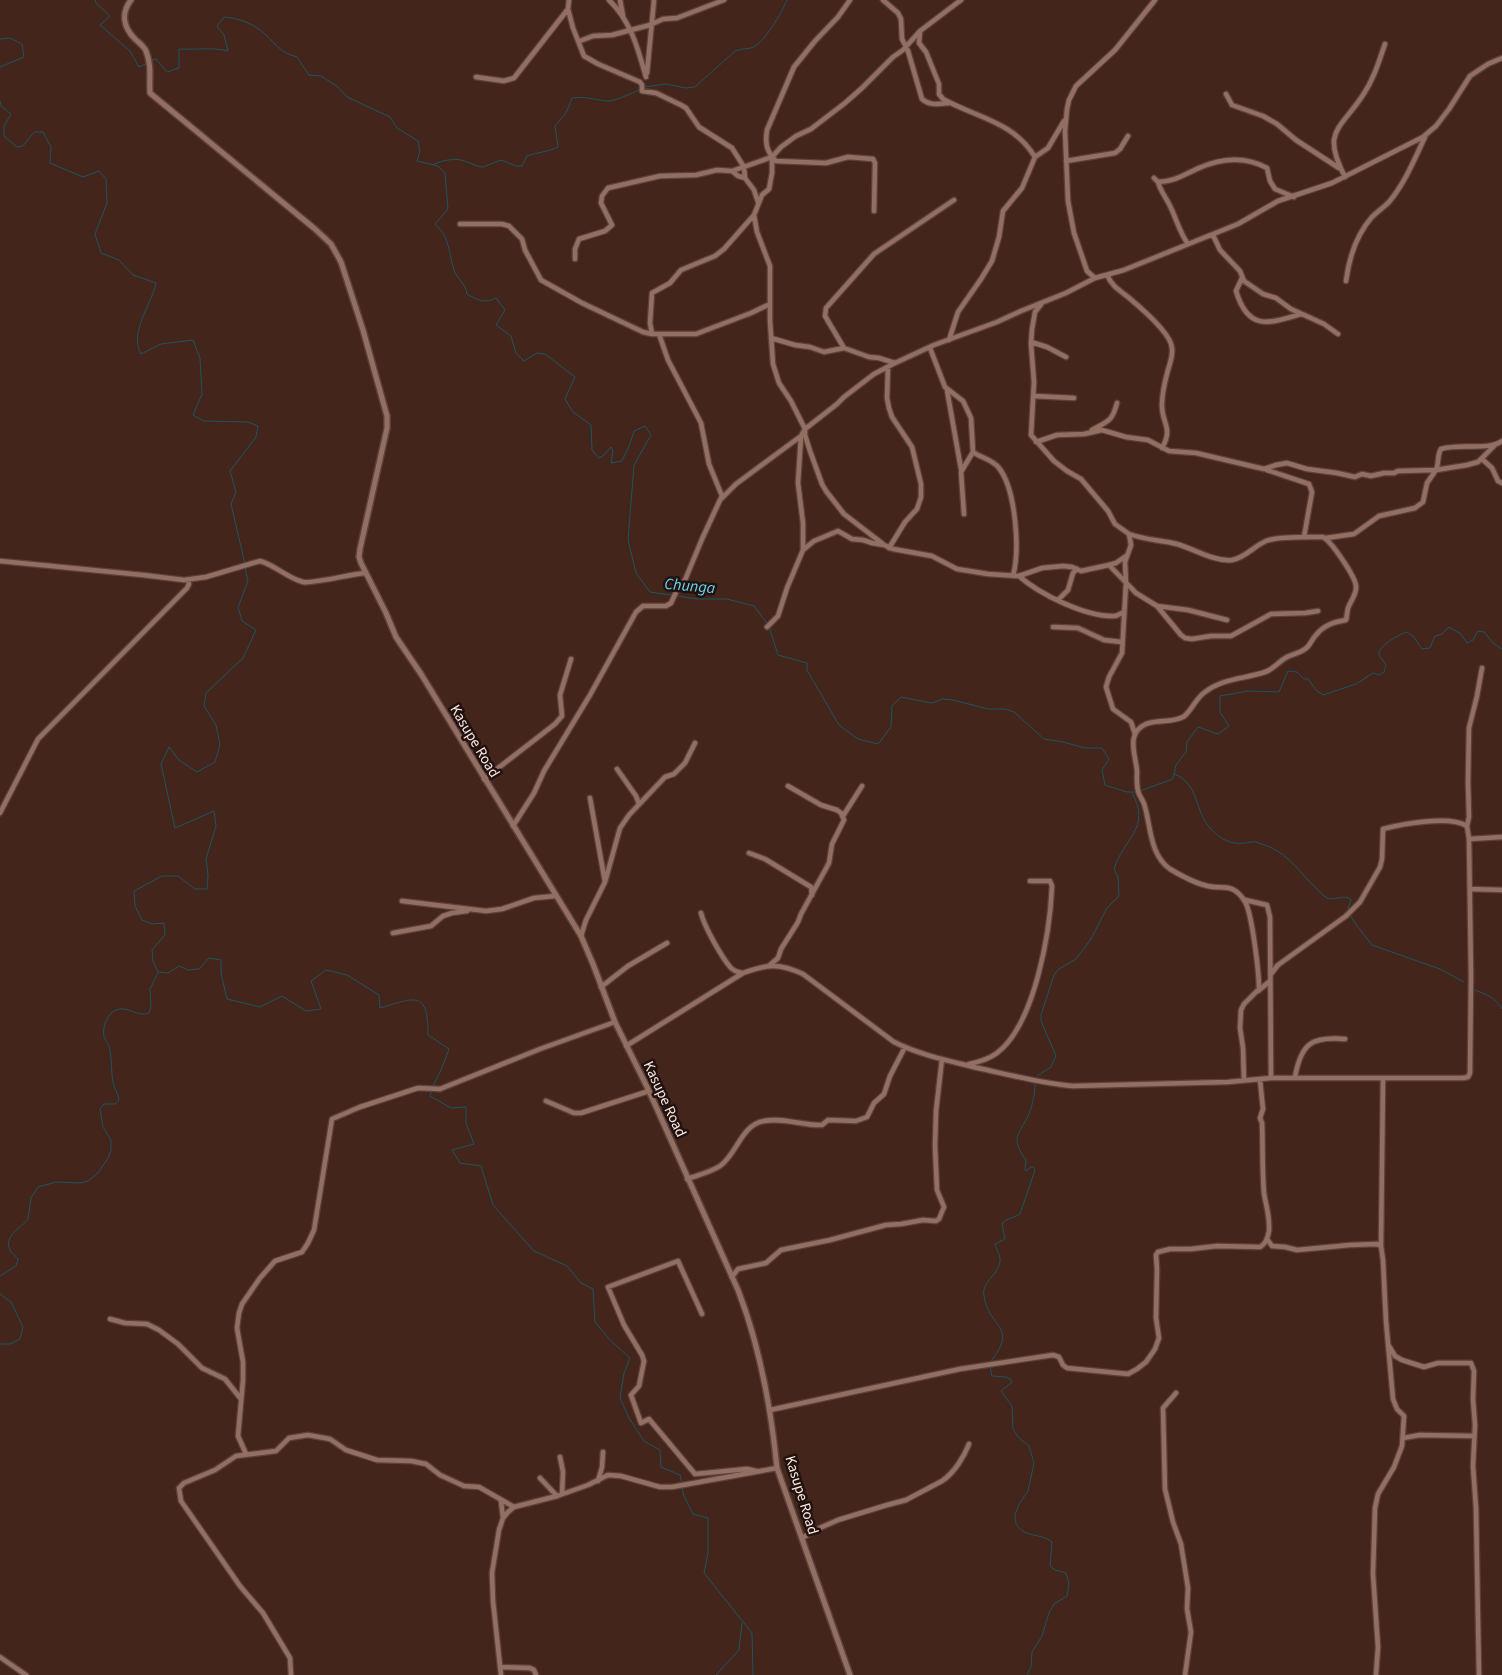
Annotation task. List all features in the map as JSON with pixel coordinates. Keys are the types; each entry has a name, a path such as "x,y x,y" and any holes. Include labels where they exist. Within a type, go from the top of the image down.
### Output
{"street":[{"name":"Kasupe Road","path":"131,0 126,6 124,14 125,23 129,33 145,50 152,80 150,94 315,229 331,244 341,262 363,330 387,416 387,428 359,557 396,637 421,674 581,936 594,964 615,1022 649,1091 732,1277 749,1318 765,1380 777,1468 850,1675"},
{"path":"569,0 568,9 573,28 580,41 584,56 632,80 640,82"},
{"path":"609,0 624,18 630,30 637,45 646,77"},
{"path":"620,0 624,18"},
{"path":"640,82 646,77 654,0"},
{"path":"580,41 593,36 609,35 650,25 662,19 677,18 724,0"},
{"path":"850,0 838,17 794,66 767,130 766,148 776,161 784,162 826,163 848,158 873,159 874,211"},
{"path":"883,0 901,19 902,39 908,51 922,99 933,104 950,103"},
{"path":"575,259 579,239 605,231 612,225 601,203 602,196 608,188 660,176 696,175 717,170 732,171 772,157 781,147 811,129 845,103 920,32 961,0"},
{"path":"1095,278 1087,271 1074,233 1068,202 1065,120 1069,100 1076,86 1116,50 1155,0"},
{"path":"476,77 504,81 514,78 568,9"},
{"path":"920,32 919,42 926,52 931,69 939,84 939,94 943,99 1014,132 1035,157"},
{"path":"1344,177 1335,158 1334,140 1340,123 1367,89 1379,65 1385,44"},
{"path":"720,500 736,484 801,436 805,429 874,374 948,340 997,322 1020,310 1066,294 1095,278 1124,270 1213,235 1238,224 1278,201 1332,183 1385,158 1426,136 1449,109 1470,76 1488,64 1502,58"},
{"path":"640,82 642,84 642,91 656,93 686,108 699,127 735,151 744,167 745,178 754,190 758,204"},
{"path":"1226,94 1232,105 1263,116 1277,124 1296,140 1340,168"},
{"path":"948,340 958,312 992,262 1003,211 1022,188 1035,157 1048,148 1065,120"},
{"path":"1066,162 1115,153 1120,149 1128,136"},
{"path":"1346,281 1347,270 1357,238 1372,217 1389,203 1426,136"},
{"path":"652,334 650,328 652,292 670,283 686,267 715,256 724,249 754,215 762,195 769,189 772,174 772,157"},
{"path":"1188,244 1156,180 1168,182 1212,164 1234,159 1249,160 1267,168 1270,181 1275,189 1294,197"},
{"path":"732,171 738,176 745,178"},
{"path":"844,348 825,316 826,308 874,254 954,200"},
{"path":"754,215 757,232 770,266 773,364 779,383 791,401 805,429 805,436 822,484 844,514 889,548 932,556 966,571 1016,576 1042,568 1063,566 1081,571 1109,566 1127,555"},
{"path":"460,224 502,224 509,226 522,239 525,250 541,280 582,304 642,332 652,334 696,334 751,314 770,304"},
{"path":"1213,235 1220,250 1240,271 1244,281 1263,294 1276,298 1291,309 1324,324 1338,334"},
{"path":"1108,275 1115,287 1132,300 1171,341 1172,357 1167,371 1162,407 1168,437 1162,448"},
{"path":"1242,278 1236,291 1248,316 1256,321 1269,322 1302,314"},
{"path":"1042,303 1035,312 1031,342 1033,396 1031,435 1054,461 1081,479 1108,511 1115,524 1129,534 1178,544 1198,552 1229,560 1238,558 1266,540 1304,537 1326,538 1354,534 1382,514 1415,508 1423,502 1427,483 1439,464 1439,452 1441,449 1453,446 1494,446"},
{"path":"513,826 534,793 544,771 590,695 636,612 643,606 666,606 671,603 677,590 685,580 722,496 709,464 701,423 668,360 659,334"},
{"path":"771,338 824,352 844,348 869,357 895,363"},
{"path":"1031,342 1047,346 1066,357"},
{"path":"930,348 943,384 947,390 963,401 970,414 972,452 961,470"},
{"path":"888,367 887,398 889,408 892,417 912,447 921,484 921,497 917,509 889,548"},
{"path":"947,390 961,470 964,514"},
{"path":"1033,396 1074,398"},
{"path":"1084,434 1107,424 1112,419 1117,403"},
{"path":"1036,442 1058,435 1084,434 1102,430 1126,437 1148,440 1169,451 1213,456 1266,469 1309,484 1312,492 1304,537"},
{"path":"801,436 798,483 804,550"},
{"path":"1266,469 1287,463 1307,470 1355,477 1362,474 1371,476 1384,472 1436,470 1467,466 1482,460 1494,446 1502,441"},
{"path":"972,452 991,461 1000,468 1011,495 1017,540 1015,549 1016,576"},
{"path":"1482,460 1492,468 1498,481 1502,483"},
{"path":"769,625 778,616 787,588 808,544 838,531 852,539 884,545"},
{"path":"1129,534 1131,545 1125,562 1126,583 1122,653 1109,676 1106,687 1113,709 1131,722 1135,734"},
{"path":"1258,991 1259,977 1255,944 1245,900 1230,887 1204,885 1170,869 1160,859 1152,842 1145,806 1135,780 1137,770 1133,744 1135,734 1144,725 1155,721 1181,718 1188,713 1192,704 1203,693 1220,682 1271,670 1288,657 1305,649 1315,635 1330,623 1346,620 1356,592 1356,581 1326,538"},
{"path":"0,561 188,580 206,577 260,561 266,562 295,579 306,582 366,573"},
{"path":"1109,566 1140,596 1157,606 1181,635 1192,640 1211,636 1231,636 1270,614 1305,613 1318,610"},
{"path":"1058,600 1068,590 1073,573 1077,569"},
{"path":"1016,576 1040,592 1083,611 1096,615 1113,616 1124,612"},
{"path":"0,813 38,739 188,588 188,580"},
{"path":"1157,606 1188,610 1227,620"},
{"path":"1054,627 1078,628 1104,640 1122,642"},
{"path":"484,780 555,724 562,716 560,695 571,659"},
{"path":"626,1046 743,973 760,967 786,966 803,974 894,1042 942,1059 1033,1081 1073,1086 1260,1080 1271,1078 1384,1079 1468,1077 1470,1073 1471,975 1469,839 1467,826 1469,817 1469,728 1482,668"},
{"path":"581,936 586,920 605,882 620,828 639,804 665,777 674,774 685,763 695,743"},
{"path":"617,769 636,796 639,804"},
{"path":"788,786 821,805 837,810 843,816"},
{"path":"769,966 778,958 812,896 829,863 832,844 844,820 843,816 862,786"},
{"path":"590,798 605,882"},
{"path":"1271,974 1278,964 1346,916 1360,902 1380,867 1383,829 1446,821 1467,826"},
{"path":"1469,839 1502,837"},
{"path":"749,853 765,859 811,887 812,896"},
{"path":"965,1065 978,1062 999,1052 1028,1010 1048,932 1052,886 1050,881 1030,881"},
{"path":"1470,889 1502,890"},
{"path":"402,902 473,910 497,910 534,898 555,896"},
{"path":"1245,900 1265,904 1269,910 1272,938 1270,981 1271,1078"},
{"path":"393,933 431,926 443,916 473,910"},
{"path":"701,913 708,932 730,967 735,971 743,973"},
{"path":"601,987 628,966 667,943"},
{"path":"1244,1080 1240,1028 1241,1010 1244,1004 1270,981"},
{"path":"246,1454 238,1436 242,1400 243,1362 237,1328 239,1313 245,1300 265,1271 275,1261 302,1252 312,1234 332,1119 360,1107 418,1088 440,1089 540,1049 615,1022"},
{"path":"1295,1078 1300,1057 1306,1045 1319,1039 1345,1039"},
{"path":"687,1179 719,1167 729,1157 740,1138 761,1121 779,1120 822,1125 828,1120 856,1121 867,1117 874,1103 884,1094 890,1076 905,1047"},
{"path":"732,1277 738,1269 766,1263 782,1250 886,1225 923,1220 936,1221 939,1219 944,1206 937,1190 935,1146 936,1111 942,1059"},
{"path":"1376,1675 1378,1647 1372,1574 1375,1508 1378,1494 1394,1467 1400,1452 1404,1416 1397,1409 1392,1399 1381,1246 1384,1079"},
{"path":"770,1410 960,1369 1053,1355 1059,1356 1063,1365 1067,1368 1130,1373 1146,1362 1158,1342 1156,1255 1158,1252 1170,1249 1217,1246 1260,1247 1264,1245 1270,1217 1264,1195 1262,1169 1262,1130 1260,1118 1263,1109 1260,1080"},
{"path":"546,1101 574,1113 581,1113 649,1091"},
{"path":"1267,1237 1268,1242 1272,1246 1297,1250 1350,1245 1376,1244 1381,1246"},
{"path":"702,1314 678,1261 608,1287 624,1325 644,1361 639,1386 631,1395 641,1423 649,1419 695,1474 747,1469 758,1472"},
{"path":"110,1319 125,1323 147,1324 159,1330 178,1344 202,1368 226,1378 242,1400"},
{"path":"1388,1345 1395,1356 1424,1367 1438,1364 1471,1363 1474,1371 1473,1466 1476,1508 1479,1675"},
{"path":"1176,1393 1163,1408 1165,1426 1165,1482 1173,1522 1181,1544 1187,1577 1187,1609 1190,1632 1185,1675"},
{"path":"1402,1438 1420,1435 1474,1436"},
{"path":"290,1675 290,1658 263,1614 240,1586 180,1498 179,1488 184,1483 215,1470 236,1456 276,1451 285,1440 298,1436 316,1436 330,1440 346,1450 377,1460 424,1463 440,1475 464,1486 479,1487 514,1507"},
{"path":"802,1538 838,1520 906,1500 942,1481 947,1478 959,1462 968,1444"},
{"path":"598,1481 602,1467 603,1452"},
{"path":"560,1456 563,1472 560,1495"},
{"path":"503,1518 514,1507 560,1495 598,1481 608,1475 616,1475 660,1487 672,1487 777,1468"},
{"path":"540,1478 560,1495"},
{"path":"501,1501 503,1518 496,1544 492,1573 493,1610 501,1675"},
{"path":"0,1657 26,1675"},
{"path":"500,1667 530,1668 534,1670 536,1675"}],"waterway":[{"name":"Chunga","path":"95,0 110,16 100,25 130,51 139,67 148,63"},
{"path":"644,87 666,84 686,88 695,87 735,51 751,48 756,45 767,34 787,0"},
{"name":"Chunga","path":"151,61 156,59 167,72 179,68 179,49 228,51 224,35 217,26 224,17 241,20 261,30 282,51 297,57 309,75 321,76 338,87 347,97 390,117 397,128 418,141 420,151 417,161 438,166 445,173 448,209 435,224 444,235 454,270 465,287 467,294 474,298 488,301 496,298 505,310 496,325 511,336 516,353 524,361 537,353 545,354 575,377 565,399 573,412 591,425 592,450 599,458 611,447 613,451 611,463 622,461 634,431 645,426 651,435 634,465 628,540 636,573 650,592 697,599 727,599 754,606 769,626 778,655 807,663 807,670 839,725 858,739 878,744 891,727 892,706 901,697 932,703 942,699 953,700 988,709 1005,709 1014,712 1044,739 1085,748 1102,748 1109,759 1102,770 1105,785 1127,792 1136,792"},
{"path":"0,39 10,38 22,44 24,57 0,67"},
{"path":"434,164 455,159 483,167 501,160 516,166 522,166 527,156 558,147 555,126 566,113 572,98 610,101 641,89"},
{"path":"0,101 1,106 11,114 4,126 4,136 17,147 23,146 34,132 43,132 51,147 50,163 83,177 99,171 106,179 107,203 95,234 101,253 119,260 133,275 156,283 139,328 138,346 141,354 161,344 193,340 200,358 202,394 193,415 204,421 248,422 258,426 256,437 230,471 236,492 231,504 245,564"},
{"path":"245,568 248,581 238,607 242,621 256,630 243,658 206,693 204,706 216,725 220,745 215,762 197,772 179,760 169,747 161,764 175,828 214,811 216,826 206,859 207,889 195,889 178,876 162,876 134,891 135,906 142,920 153,924 164,923 165,935 152,950 153,961 158,972 168,973 179,966 188,970 199,969 209,958 221,960 221,973 227,999 260,1007 282,996 306,1011 321,1009 311,981 326,970 347,975 379,995 380,1008 411,1000 417,1001 422,1004 425,1010 428,1035 449,1049 433,1086"},
{"name":"Chunga","path":"1140,791 1173,779 1176,765 1186,752 1187,742 1198,727 1218,734 1229,726 1220,712 1220,696 1248,691 1279,692 1288,671 1297,672 1304,679 1308,679 1316,690 1323,695 1356,684 1373,673 1379,675 1384,672 1386,665 1379,652 1390,641 1407,632 1413,636 1422,649 1430,648 1435,636 1442,634 1449,627 1461,634 1467,643 1473,640 1478,631 1484,632 1493,643 1502,649"},
{"path":"1174,774 1182,778 1193,791 1206,822 1218,836 1235,843 1256,842 1277,851 1284,855 1326,897 1330,899 1349,898 1351,900 1348,909"},
{"path":"1037,1076 1051,1067 1056,1056 1041,1021 1041,1015 1054,975 1059,969 1076,959 1091,939 1107,908 1119,896 1118,877 1114,869 1134,833 1139,815 1132,793"},
{"path":"1350,915 1372,945 1440,969 1464,982"},
{"path":"0,1276 16,1266 18,1259 10,1250 9,1240 14,1232 28,1219 31,1198 38,1187 56,1182 81,1183 88,1181 98,1173 108,1158 111,1150 111,1140 103,1127 100,1109 104,1104 115,1104 119,1100 113,1082 110,1049 104,1037 105,1025 110,1014 116,1010 124,1009 141,1014 149,1013 151,1007 150,989 158,973"},
{"path":"1475,990 1494,999 1502,1009"},
{"path":"991,1361 999,1350 1002,1334 987,1307 984,1290 998,1269 1000,1258 995,1244 1005,1239 1002,1224 1006,1220 1020,1214 1035,1170 1031,1167 1026,1171 1026,1160 1017,1142 1018,1134 1032,1106 1035,1083"},
{"path":"432,1090 430,1096 451,1108 466,1107 466,1123 474,1144 452,1150 460,1163 481,1166 493,1205 534,1251 567,1266 581,1283 593,1289 595,1322 609,1339 630,1358 624,1373 620,1398 629,1418 644,1441 660,1450 661,1467 680,1475 682,1483"},
{"path":"0,1294 11,1302 23,1327 20,1339 10,1344 0,1344"},
{"path":"990,1366 992,1376 1006,1377 1012,1382 1001,1391 1012,1406 1013,1429 1018,1437 1029,1446 1034,1463 1028,1491 1019,1504 1015,1515 1016,1524 1024,1532 1052,1542 1050,1566 1055,1570 1066,1573 1069,1584 1067,1596 1054,1604 1049,1613 1042,1636 1032,1652 1031,1667 1027,1675"},
{"path":"682,1487 684,1496 693,1514 708,1518 708,1553 704,1573 752,1633 753,1675"},
{"path":"716,1675 739,1650 742,1623"}]}
